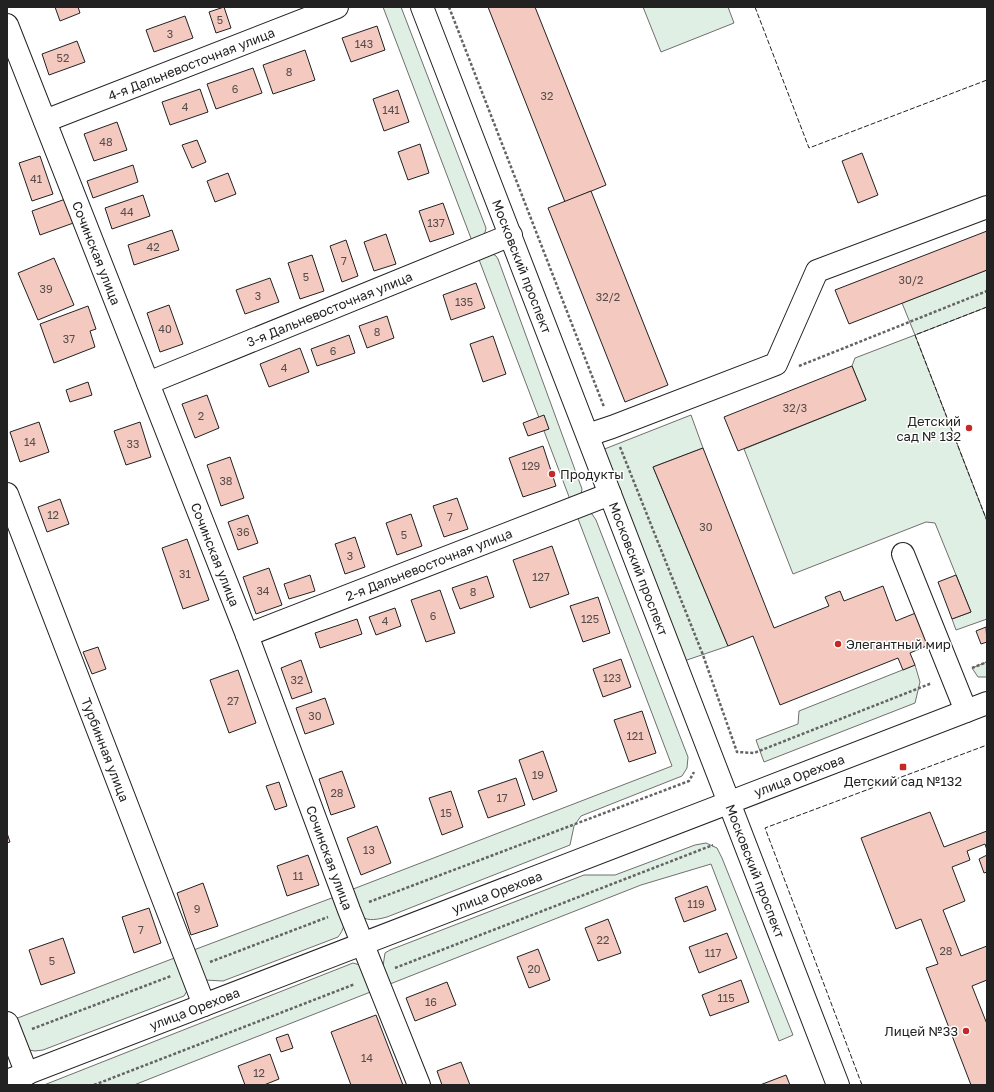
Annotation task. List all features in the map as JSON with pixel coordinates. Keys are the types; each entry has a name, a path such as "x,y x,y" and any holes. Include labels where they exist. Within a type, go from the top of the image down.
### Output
{"street":[{"name":"4-я Дальневосточная улица","path":"45,121 337,7"},
{"name":"Московский проспект","path":"422,7 838,1085"},
{"name":"Сочинская улица","path":"7,25 247,635 362,944 419,1085"},
{"path":"588,434 612,427 776,364 817,271 987,207"},
{"name":"3-я Дальневосточная улица","path":"148,383 511,235"},
{"name":"Турбинная улица","path":"7,494 204,1006"},
{"name":"2-я Дальневосточная улица","path":"247,635 610,494"},
{"path":"903,554 966,711"},
{"name":"улица Орехова","path":"7,1082 987,703"},
{"path":"7,1023 27,1074"}],"path":[{"path":"449,7 612,427 703,656 737,752 754,753 987,662"},
{"path":"798,366 987,291"},
{"path":"689,781 697,768"},
{"path":"94,1085 714,844"}],"green space":[{"path":"383,7 401,7 486,228 482,237 472,241"},
{"path":"643,7 728,7 734,23 661,52"},
{"path":"493,254 498,259 582,489 581,494 571,502 478,257"},
{"path":"987,270 987,307 915,335 902,303"},
{"path":"915,335 987,521 987,619 956,630 952,619 971,612 935,523 926,522 793,574 744,449 866,400 852,366 855,358"},
{"path":"691,415 703,448 653,467 728,646 684,661 602,450"},
{"path":"589,513 592,514 596,520 688,757 687,768 682,776 581,816 574,826 570,845 387,917 370,920 361,916 348,891 672,766 577,516"},
{"path":"987,662 987,677 978,677 972,668"},
{"path":"915,665 920,682 915,703 764,762 756,740 798,724 799,711"},
{"path":"706,843 717,848 722,858 793,1035 779,1041 711,864 641,885 390,984 383,966 385,953 390,950 584,875 615,875 695,845"},
{"path":"337,896 344,917 344,927 338,937 223,981 205,980 191,951"},
{"path":"177,957 187,991 184,996 43,1050 29,1050 15,1019"},
{"path":"353,963 360,965 373,991 134,1085 44,1085"}],"building":[{"path":"55,7 78,7 80,13 60,21"},
{"path":"224,7 231,28 216,33 209,12"},
{"path":"488,7 535,7 606,185 565,202"},
{"path":"185,16 193,38 154,52 146,30"},
{"path":"377,26 385,50 351,62 342,38"},
{"path":"77,41 85,62 49,75 42,54"},
{"path":"305,50 315,80 273,94 263,65"},
{"path":"253,68 262,93 216,109 207,84"},
{"path":"200,89 208,112 170,125 162,102"},
{"path":"398,90 409,122 384,131 373,99"},
{"path":"117,122 127,150 94,161 84,134"},
{"path":"197,140 206,162 192,168 182,145"},
{"path":"420,144 429,173 408,180 398,152"},
{"path":"862,153 878,195 858,203 842,161"},
{"path":"40,156 53,194 32,201 19,163"},
{"path":"133,165 138,182 93,198 87,181"},
{"path":"228,173 236,194 215,202 207,181"},
{"path":"591,191 668,385 625,402 548,208"},
{"path":"143,195 150,216 112,229 105,208"},
{"path":"71,197 79,221 40,235 32,211"},
{"path":"443,203 454,234 430,242 419,211"},
{"path":"172,230 179,250 134,265 128,245"},
{"path":"987,231 987,270 849,324 835,290"},
{"path":"386,234 396,264 374,271 364,242"},
{"path":"346,240 358,276 342,282 330,246"},
{"path":"312,255 324,291 300,299 288,263"},
{"path":"54,258 74,305 38,320 18,273"},
{"path":"270,278 279,302 245,314 236,290"},
{"path":"476,283 485,308 451,320 443,295"},
{"path":"169,305 183,344 160,352 147,313"},
{"path":"88,306 96,329 90,331 95,347 54,363 40,324"},
{"path":"387,316 394,338 367,348 359,326"},
{"path":"349,335 355,353 317,366 311,349"},
{"path":"493,336 506,374 483,382 470,344"},
{"path":"300,348 309,372 269,387 260,364"},
{"path":"852,366 866,400 738,451 724,417"},
{"path":"88,382 92,395 70,402 66,390"},
{"path":"207,395 219,428 195,438 182,404"},
{"path":"544,415 549,429 528,436 523,423"},
{"path":"39,422 49,452 20,462 10,432"},
{"path":"140,422 151,457 126,465 114,431"},
{"path":"543,446 556,486 523,497 509,458"},
{"path":"703,448 774,628 829,606 825,597 840,591 844,601 883,586 896,621 918,612 931,644 910,653 915,665 903,670 898,658 780,705 753,636 728,646 653,467"},
{"path":"230,457 244,498 221,506 207,465"},
{"path":"457,498 468,529 444,537 433,506"},
{"path":"60,499 69,524 47,532 38,507"},
{"path":"411,514 422,546 397,555 386,523"},
{"path":"248,515 258,543 238,550 228,522"},
{"path":"355,537 365,567 345,574 335,544"},
{"path":"187,539 209,600 183,609 162,548"},
{"path":"552,546 569,594 530,608 513,560"},
{"path":"269,568 282,605 256,614 243,577"},
{"path":"310,575 315,591 289,599 284,584"},
{"path":"956,575 971,612 952,619 938,582"},
{"path":"487,576 494,597 460,609 452,588"},
{"path":"440,590 455,633 426,642 411,600"},
{"path":"598,597 610,633 583,642 570,606"},
{"path":"395,608 401,626 376,635 369,617"},
{"path":"357,619 362,634 320,648 315,633"},
{"path":"986,627 987,642 981,644 976,631"},
{"path":"98,647 106,669 92,674 83,652"},
{"path":"621,659 631,687 603,697 593,669"},
{"path":"301,660 312,692 292,699 281,668"},
{"path":"238,670 256,723 229,733 210,680"},
{"path":"325,698 334,724 305,734 296,708"},
{"path":"642,711 656,753 629,762 614,720"},
{"path":"543,751 557,791 533,800 519,760"},
{"path":"342,771 355,807 331,815 319,779"},
{"path":"516,778 525,805 488,818 478,791"},
{"path":"279,782 287,806 275,810 266,786"},
{"path":"451,791 463,827 442,835 429,798"},
{"path":"930,812 944,847 987,831 987,850 985,844 967,851 970,860 952,867 965,901 943,910 961,956 987,946 987,980 972,986 987,1024 987,1085 971,1085 926,968 938,964 921,919 896,929 861,838"},
{"path":"377,826 391,863 361,875 347,838"},
{"path":"7,833 10,842 7,843"},
{"path":"308,855 319,885 287,896 277,866"},
{"path":"987,855 987,872 984,873 979,859"},
{"path":"203,883 218,926 191,935 177,893"},
{"path":"707,886 716,910 684,922 675,898"},
{"path":"149,908 161,943 134,953 122,917"},
{"path":"608,919 621,953 598,961 585,928"},
{"path":"727,933 737,958 699,973 689,947"},
{"path":"63,938 75,973 41,985 29,950"},
{"path":"538,949 550,980 529,988 517,957"},
{"path":"741,980 749,1002 710,1016 702,995"},
{"path":"447,982 456,1005 415,1021 406,998"},
{"path":"376,1015 403,1085 351,1085 331,1032"},
{"path":"288,1034 293,1048 281,1052 276,1038"},
{"path":"270,1054 279,1079 264,1085 245,1085 238,1066"},
{"path":"461,1062 470,1085 442,1085 437,1071"},
{"path":"786,1075 790,1085 760,1085"}],"fence":[{"path":"755,7 809,148 987,80"},
{"path":"987,307 915,335 987,521"},
{"path":"862,1085 765,828 987,745"}],"place":[{"name":"Детский сад № 132","path":"969,428"},
{"name":"Продукты","path":"552,474"},
{"name":"Элегантный мир","path":"838,644"},
{"name":"Детский сад №132","path":"903,767"},
{"name":"Лицей №33","path":"966,1031"}]}
